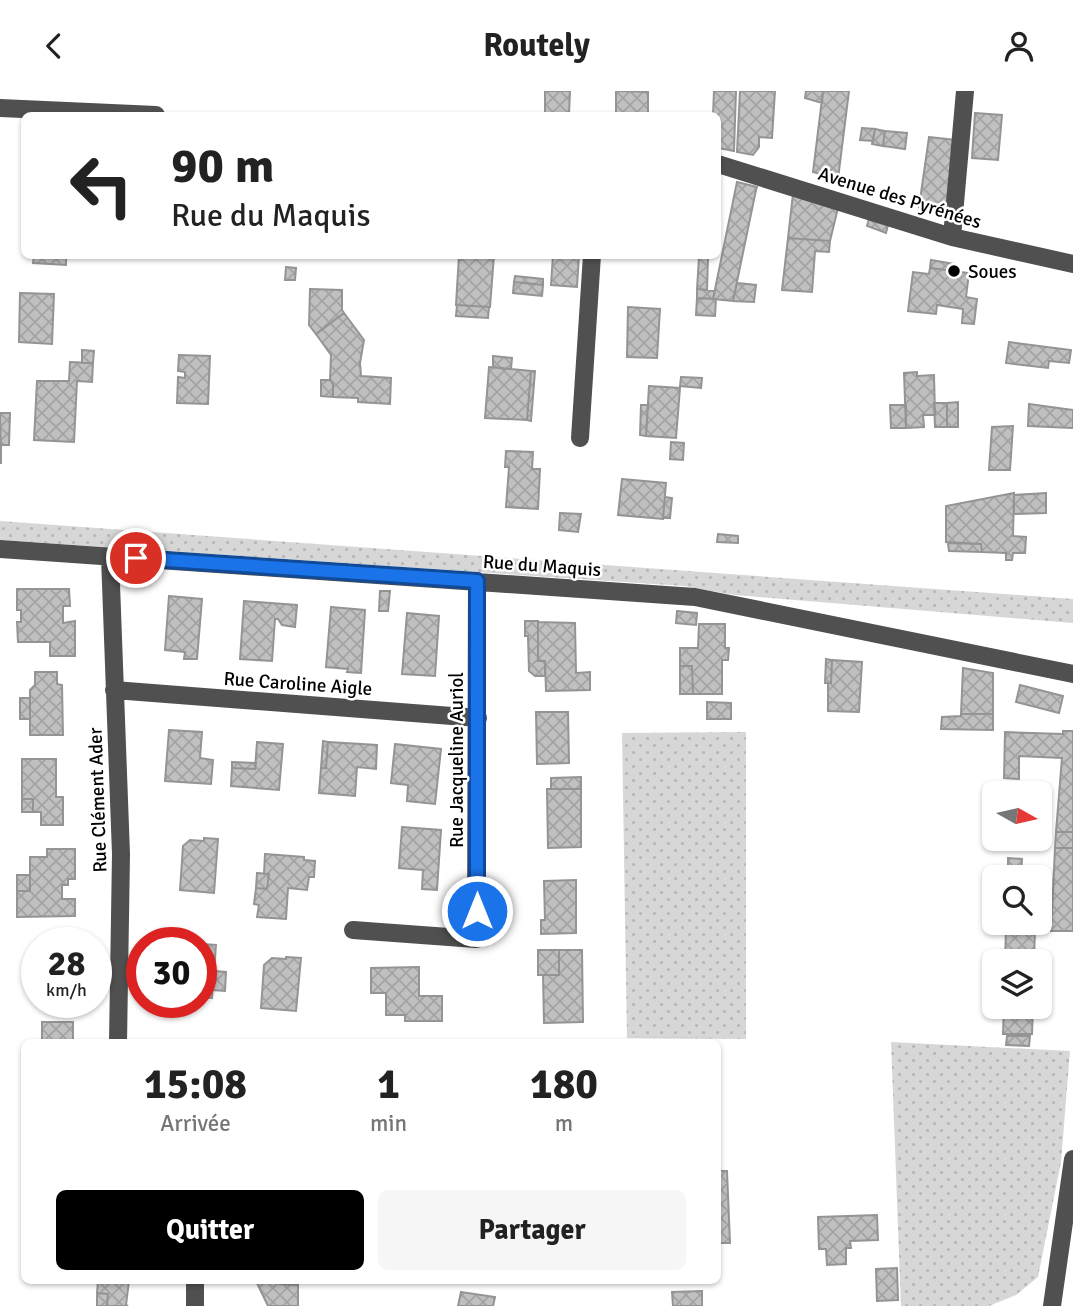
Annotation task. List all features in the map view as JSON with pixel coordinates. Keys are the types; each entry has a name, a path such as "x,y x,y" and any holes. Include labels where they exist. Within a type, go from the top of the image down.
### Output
{"street":[{"path":"952,237 965,91"},
{"path":"0,109 78,112"},
{"name":"Avenue des Pyrénées","path":"721,165 952,237 1073,264"},
{"path":"580,438 592,259"},
{"name":"Rue du Maquis","path":"0,549 695,597 1073,674"},
{"name":"Rue Clément Ader","path":"110,557 121,854 118,1039"},
{"name":"Rue Jacqueline Auriol","path":"352,930 477,939 477,581"},
{"name":"Rue Caroline Aigle","path":"114,690 478,718"},
{"path":"1052,1306 1073,1159"},
{"path":"195,1284 195,1306"}],"shaded area":[{"path":"0,521 1073,599 1073,623 735,595 684,586 0,540"},
{"path":"746,732 746,1039 627,1038 622,733"},
{"path":"891,1042 1070,1051 1061,1162 1038,1277 1016,1295 989,1306 901,1306"}],"building":[{"path":"545,91 570,91 569,112 545,112"},
{"path":"616,91 648,92 648,112 616,112"},
{"path":"714,91 736,91 734,151 721,149 721,112 713,112"},
{"path":"740,91 775,91 772,138 759,137 759,147 753,155 737,152"},
{"path":"806,91 823,91 822,103 805,98"},
{"path":"823,91 849,91 838,179 813,172"},
{"path":"975,113 1002,115 998,160 972,158"},
{"path":"862,128 875,129 873,141 860,140"},
{"path":"875,129 885,131 883,146 872,144"},
{"path":"885,131 907,133 905,149 883,146"},
{"path":"929,137 955,140 945,213 919,207"},
{"path":"737,182 757,187 733,301 713,299"},
{"path":"793,194 838,208 830,241 788,238"},
{"path":"869,219 888,225 886,233 867,226"},
{"path":"788,238 830,241 829,252 815,251 812,292 782,290"},
{"path":"34,259 66,259 66,265 33,263"},
{"path":"459,259 494,259 490,307 456,305"},
{"path":"553,259 579,259 577,287 551,285"},
{"path":"699,259 708,259 707,290 697,289"},
{"path":"931,260 955,264 954,271 930,268"},
{"path":"286,267 296,268 295,280 285,280"},
{"path":"930,268 969,273 966,297 977,299 974,324 962,323 963,309 937,305 936,314 908,311 913,272 929,274"},
{"path":"515,276 543,279 543,285 514,282"},
{"path":"514,282 543,285 542,296 513,293"},
{"path":"737,283 756,285 754,302 733,301"},
{"path":"310,289 342,290 344,313 316,334 309,325"},
{"path":"697,289 715,291 713,299 697,298"},
{"path":"20,293 54,294 52,344 19,342"},
{"path":"697,298 716,299 715,316 696,315"},
{"path":"457,305 489,307 488,318 456,316"},
{"path":"628,307 660,309 657,358 627,357"},
{"path":"344,313 364,340 361,376 391,378 390,404 333,397 333,384 330,380 331,355 316,334"},
{"path":"1009,342 1071,350 1069,363 1049,361 1048,368 1006,363"},
{"path":"82,350 94,351 93,363 82,363"},
{"path":"179,355 210,356 208,404 177,403 178,377 185,378 185,372 178,371"},
{"path":"493,356 512,358 511,369 493,367"},
{"path":"70,362 93,363 92,382 77,381 74,442 34,440 37,381 69,381"},
{"path":"489,367 531,371 527,420 485,418"},
{"path":"531,371 535,371 531,421 527,420"},
{"path":"917,372 917,376 934,375 935,415 923,415 924,427 906,428 904,373"},
{"path":"681,377 702,378 701,388 680,386"},
{"path":"321,380 330,380 333,384 333,397 321,396"},
{"path":"649,386 680,388 676,438 646,436"},
{"path":"958,402 958,427 947,427 947,403"},
{"path":"934,403 947,403 947,427 935,427"},
{"path":"1029,404 1073,410 1073,428 1028,426"},
{"path":"641,405 648,405 646,436 640,435"},
{"path":"890,405 906,405 906,428 891,428"},
{"path":"0,413 10,413 9,445 1,445 1,464"},
{"path":"1013,426 1010,470 989,470 992,427"},
{"path":"671,442 684,443 683,460 670,459"},
{"path":"506,451 533,452 532,469 540,469 538,509 506,507 509,467 505,467"},
{"path":"622,479 666,483 663,519 618,515"},
{"path":"1014,493 1013,536 1026,537 1025,553 1013,553 1012,560 1006,560 1006,553 982,552 981,544 946,542 946,506"},
{"path":"1046,493 1046,513 1014,514 1014,495"},
{"path":"665,497 672,498 670,518 663,517"},
{"path":"560,513 581,514 578,532 559,530"},
{"path":"718,534 738,536 738,543 717,542"},
{"path":"948,543 981,544 982,552 949,551"},
{"path":"17,589 69,589 70,606 63,606 63,623 75,621 75,656 50,656 50,642 18,642 17,622 21,622 21,610 17,610"},
{"path":"380,591 390,591 388,611 379,611"},
{"path":"169,596 202,599 197,659 184,659 185,652 165,650"},
{"path":"244,601 297,605 295,627 282,625 275,619 272,661 240,659"},
{"path":"331,607 365,610 361,673 326,667"},
{"path":"677,611 697,613 696,625 676,623"},
{"path":"407,613 439,616 435,676 402,674"},
{"path":"525,621 538,621 538,661 545,661 545,676 535,676 529,671"},
{"path":"538,622 575,623 576,673 590,672 590,690 546,691 545,661 538,661"},
{"path":"699,624 725,624 725,648 729,648 728,660 722,660 722,694 693,694 692,666 680,666 680,648 698,648"},
{"path":"826,659 832,660 831,683 825,683"},
{"path":"832,660 862,662 859,712 828,711 828,683 831,683"},
{"path":"680,666 692,666 693,694 680,694"},
{"path":"963,668 993,673 993,714 961,714"},
{"path":"35,672 57,672 57,684 62,685 63,735 30,735 30,690 35,685"},
{"path":"1020,685 1063,696 1059,713 1016,702"},
{"path":"20,698 30,698 30,719 20,719"},
{"path":"707,702 731,703 731,719 707,719"},
{"path":"536,712 568,712 569,763 537,764"},
{"path":"993,714 993,730 941,729 942,717"},
{"path":"169,730 202,732 200,758 213,760 211,784 165,781"},
{"path":"1063,731 1073,731 1073,832 1056,832 1062,758 1019,756 1019,779 1004,778 1005,732 1063,734"},
{"path":"323,741 328,742 326,768 321,768"},
{"path":"257,742 283,744 279,790 231,786 232,768 255,769"},
{"path":"328,742 377,745 376,769 357,767 355,796 319,793 321,768 326,768"},
{"path":"395,744 441,749 435,804 407,801 408,785 391,783"},
{"path":"22,759 56,759 56,797 63,797 63,825 41,825 41,812 33,812 33,799 22,799"},
{"path":"232,762 256,763 255,769 232,768"},
{"path":"581,777 581,789 551,789 551,778"},
{"path":"547,789 581,789 581,847 548,848"},
{"path":"22,799 33,799 33,812 22,812"},
{"path":"402,827 441,830 437,890 422,889 423,870 399,868"},
{"path":"1056,832 1073,832 1073,848 1055,848"},
{"path":"204,838 218,839 214,893 180,890 183,846 190,840 204,841"},
{"path":"1055,848 1073,848 1073,931 1052,931"},
{"path":"47,849 75,849 75,879 68,879 68,885 62,885 62,899 75,899 75,916 17,917 17,891 30,891 30,857 47,857"},
{"path":"265,854 304,857 304,860 315,861 314,877 309,877 307,890 288,888 286,919 257,917 259,905 254,904 256,888 267,889 269,874 264,874"},
{"path":"1008,858 1022,859 1022,865 1008,865"},
{"path":"257,873 269,874 267,889 256,888"},
{"path":"17,875 30,875 30,891 17,891"},
{"path":"576,880 576,933 541,934 541,920 545,920 544,881"},
{"path":"1006,935 1035,935 1034,949 1005,949"},
{"path":"538,950 559,950 559,975 538,975"},
{"path":"559,950 582,950 583,1022 544,1023 543,975 559,975"},
{"path":"272,958 301,958 296,1011 261,1008 264,965"},
{"path":"419,967 419,996 442,996 442,1021 405,1021 405,1015 386,1015 386,993 371,993 371,968"},
{"path":"217,971 226,972 225,991 217,990"},
{"path":"1004,1019 1033,1019 1032,1034 1003,1034"},
{"path":"42,1022 73,1022 73,1039 42,1039"},
{"path":"1007,1036 1030,1036 1029,1046 1006,1045"},
{"path":"721,1171 727,1171 730,1243 721,1243"},
{"path":"877,1215 878,1240 850,1241 851,1248 846,1248 846,1264 827,1265 826,1249 819,1249 818,1217"},
{"path":"897,1268 898,1300 877,1301 876,1269"},
{"path":"98,1284 129,1284 128,1306 107,1306 108,1294 97,1293"},
{"path":"257,1284 298,1285 298,1306 268,1306"},
{"path":"702,1291 702,1306 673,1306 672,1292"},
{"path":"461,1292 495,1297 493,1306 458,1306"},
{"path":"97,1293 108,1294 107,1306 97,1306"}],"place":[{"name":"Soues","path":"954,271"}],"route":[{"path":"136,558 477,581 477,911"}]}
